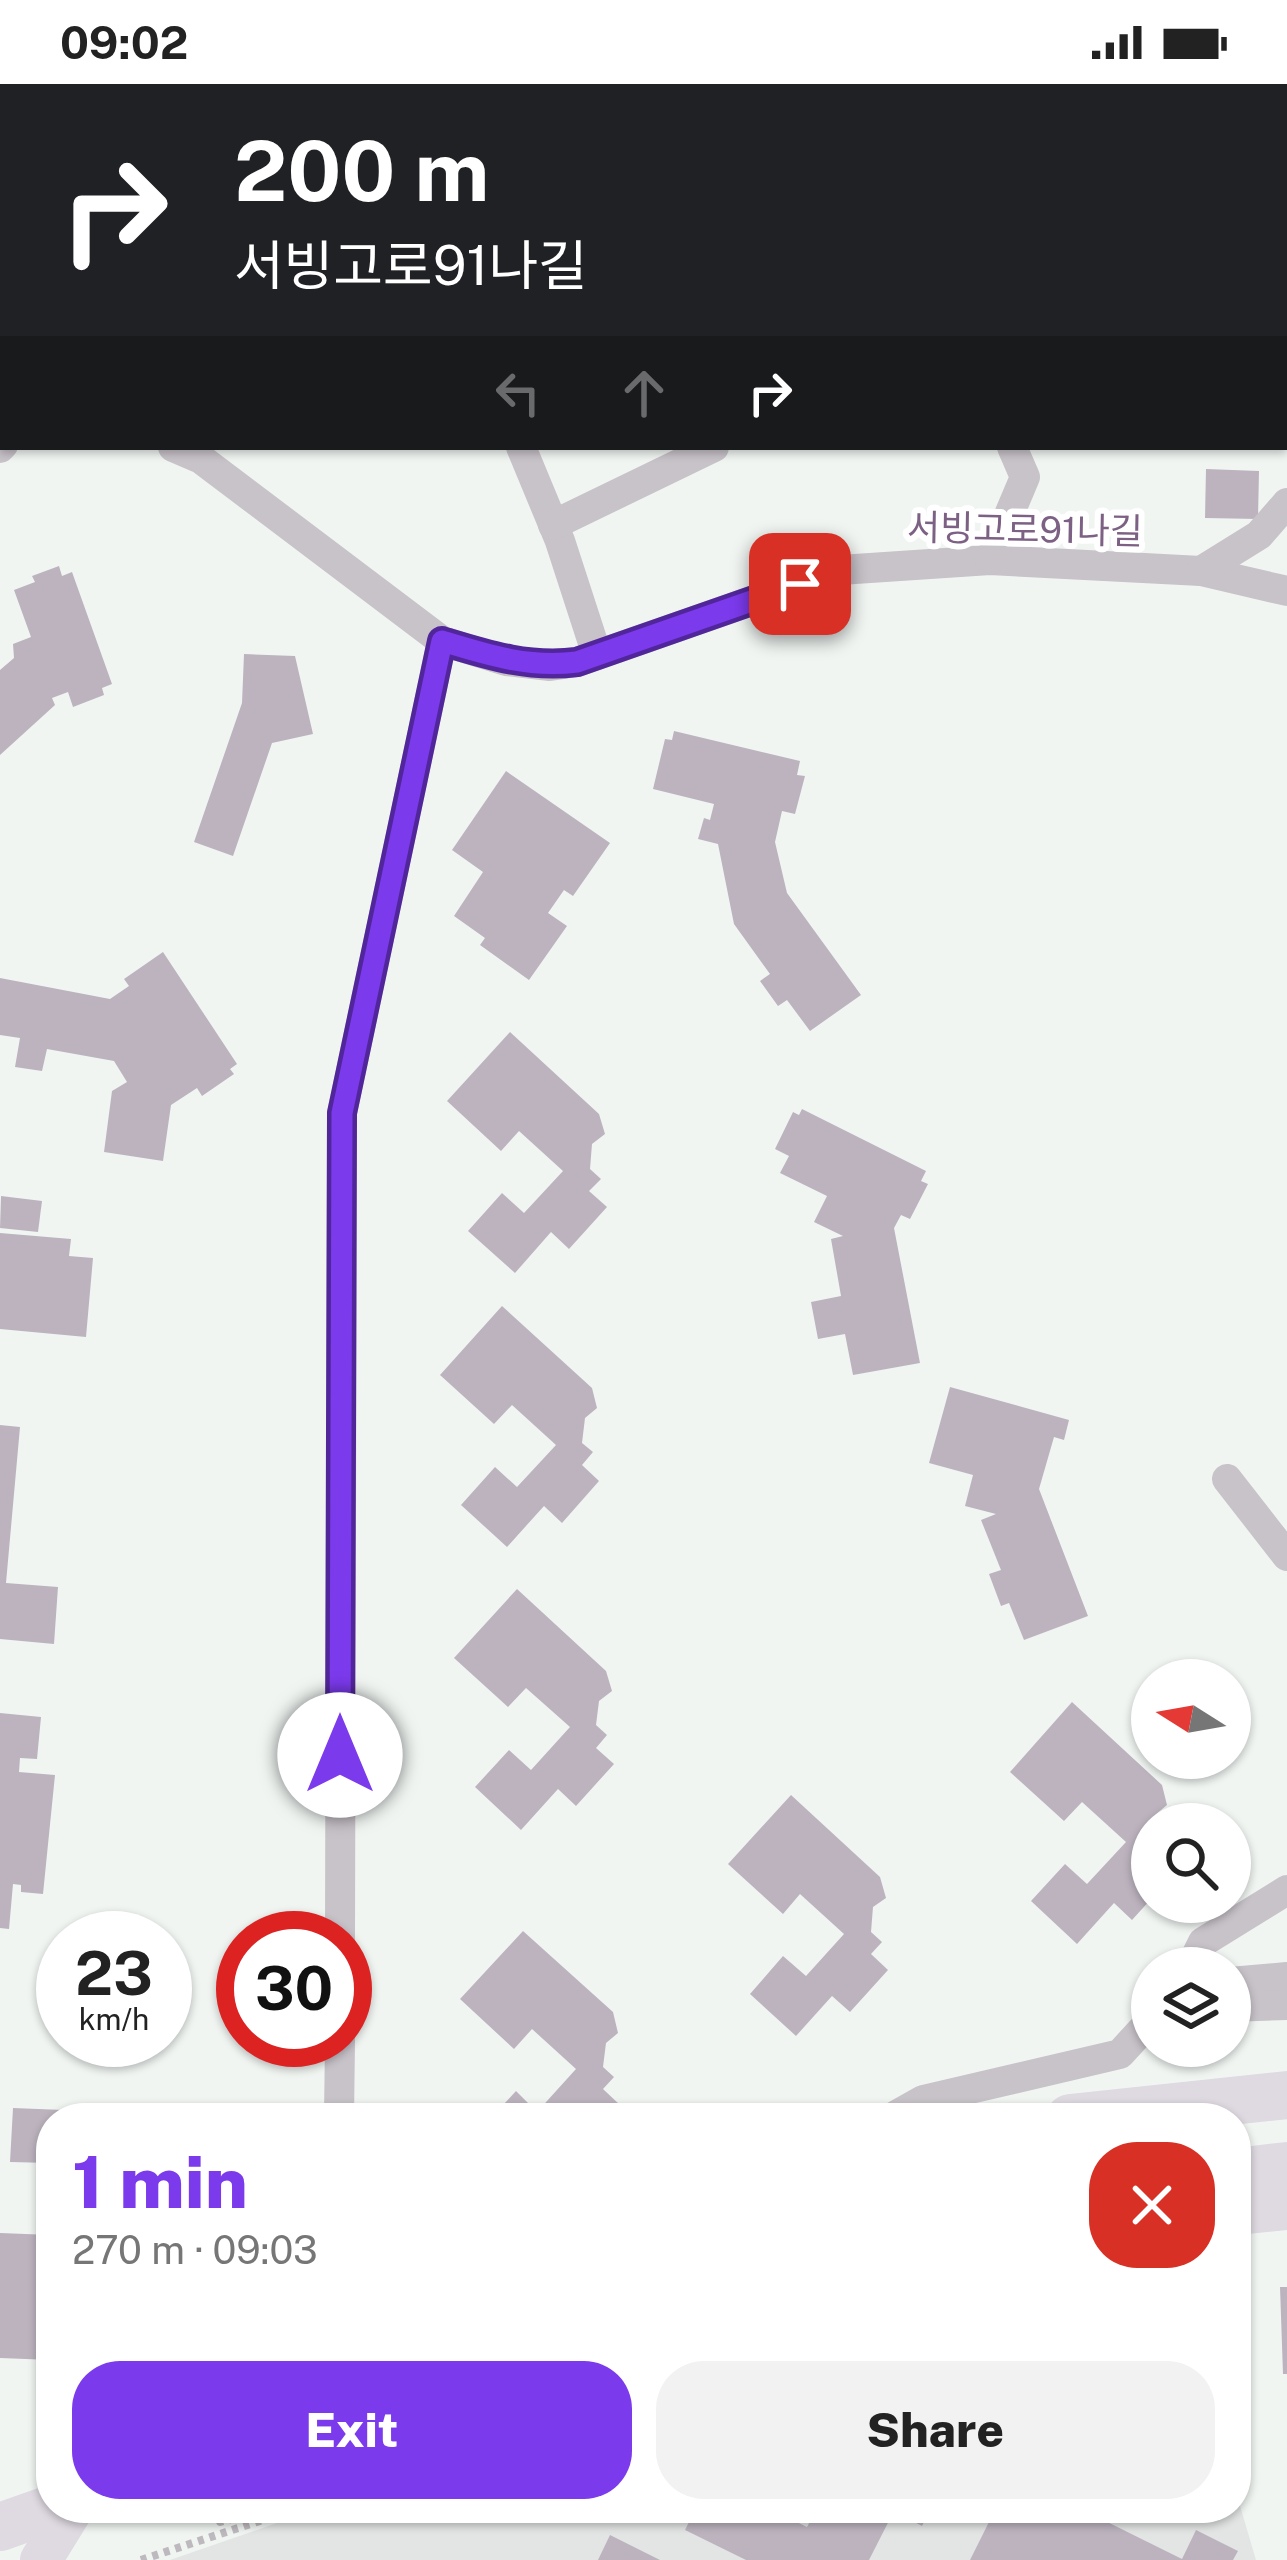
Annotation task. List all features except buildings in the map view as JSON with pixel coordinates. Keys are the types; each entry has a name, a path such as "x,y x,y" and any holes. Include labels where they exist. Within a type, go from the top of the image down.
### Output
{"main road":[{"path":"1212,2103 1287,2095"},
{"path":"1251,2132 1287,2126"},
{"path":"1251,2170 1287,2166"},
{"path":"1251,2210 1287,2206"},
{"path":"0,2527 36,2514"},
{"path":"41,2560 64,2523"}],"street":[{"name":"서빙고로91나길","path":"180,450 200,459 442,641 506,661 550,665 596,655 840,570 990,560 1201,571 1287,591"},
{"path":"521,450 554,525 596,655"},
{"path":"554,525 708,450"},
{"path":"990,560 1025,477 1013,450"},
{"path":"1201,571 1258,535 1287,503"},
{"path":"340,1911 342,1113 442,641"},
{"path":"1227,1479 1287,1556"},
{"path":"1200,1947 1287,1889"},
{"path":"1251,1980 1287,1977"},
{"path":"1251,2006 1287,2005"},
{"path":"918,2103 1120,2054 1131,2042"},
{"path":"339,2103 340,2067"}],"path":[{"path":"141,2560 253,2523"}],"shaded area":[{"path":"277,2523 1245,2523 1256,2560 170,2560"}],"route":[{"path":"340,1755 342,1113 442,641 506,661 577,662 800,584"}]}
